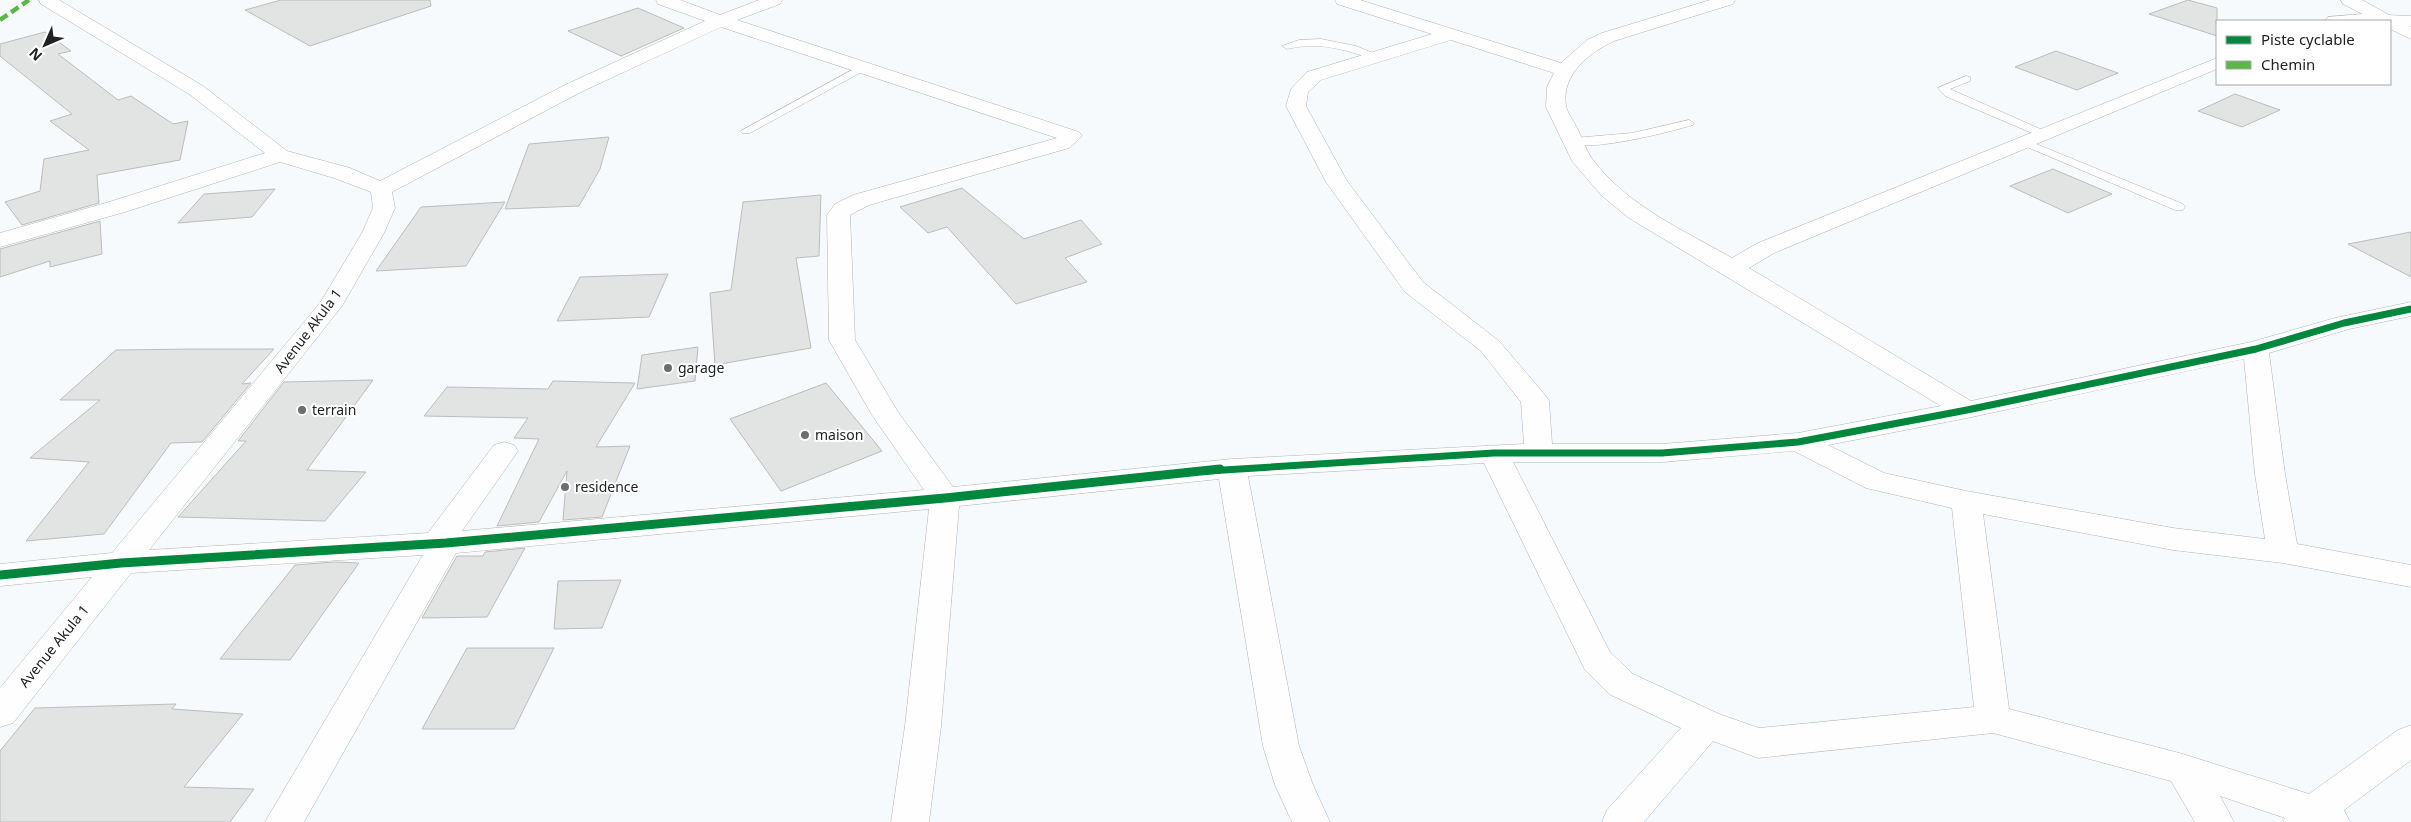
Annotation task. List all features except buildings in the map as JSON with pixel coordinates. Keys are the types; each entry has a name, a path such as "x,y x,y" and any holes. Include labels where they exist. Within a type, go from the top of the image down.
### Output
{"street":[{"path":"47,0 196,90 280,156 342,173 381,189 571,88 718,20 774,0"},
{"path":"664,0 718,20 1072,136 1062,144 861,200 844,207 838,212 842,340 886,415 945,498 923,726 910,822"},
{"path":"1343,0 1368,2 1450,34 1564,70"},
{"path":"1726,0 1608,37 1593,44 1564,70 1557,87 1556,107 1582,161 1609,190 1636,212 1967,410"},
{"path":"2349,0 2386,20"},
{"path":"2391,21 2411,22"},
{"path":"2391,23 2411,34"},
{"path":"1450,34 1314,76 1301,86 1295,96 1296,106 1337,182 1414,287 1490,346 1535,401 1539,453"},
{"path":"1732,268 1766,248 2216,63"},
{"path":"0,240 117,207 280,156"},
{"name":"Avenue Akula 1","path":"0,714 330,306 373,233 384,208 381,189"},
{"path":"1680,238 1766,248"},
{"path":"0,575 121,563 442,543 945,498 1232,468 1494,454 1662,453 1798,442 1967,410 2256,349 2344,323 2411,309"},
{"path":"2256,349 2270,474 2283,552"},
{"path":"1798,442 1876,481 1966,501 2173,539 2283,552 2411,576"},
{"path":"284,822 442,543 504,451"},
{"path":"1494,454 1598,661 1621,684 1706,724 1758,743 1993,719 2183,769 2315,818 2411,740"},
{"path":"1232,468 1281,746 1294,785 1311,822"},
{"path":"1966,501 1993,719"},
{"path":"1621,822 1706,724"},
{"path":"2183,769 2215,822"}],"lane":[{"path":"1287,46 1304,41 1327,42 1344,44 1375,56"},
{"path":"746,132 863,67"},
{"path":"1966,79 1943,88 1950,94 2043,134"},
{"path":"1574,141 1606,142 1643,136 1689,123"},
{"path":"2024,142 2180,207"}],"marked path":[{"path":"0,20 29,0"}],"cycle path":[{"path":"0,575 121,563 446,543 945,498 1232,468 1494,453 1662,453 1798,442 1967,410 2256,349 2344,323 2411,309"}],"place":[{"name":"garage","path":"668,368"},
{"name":"terrain","path":"302,410"},
{"name":"maison","path":"805,435"},
{"name":"residence","path":"565,487"}]}
